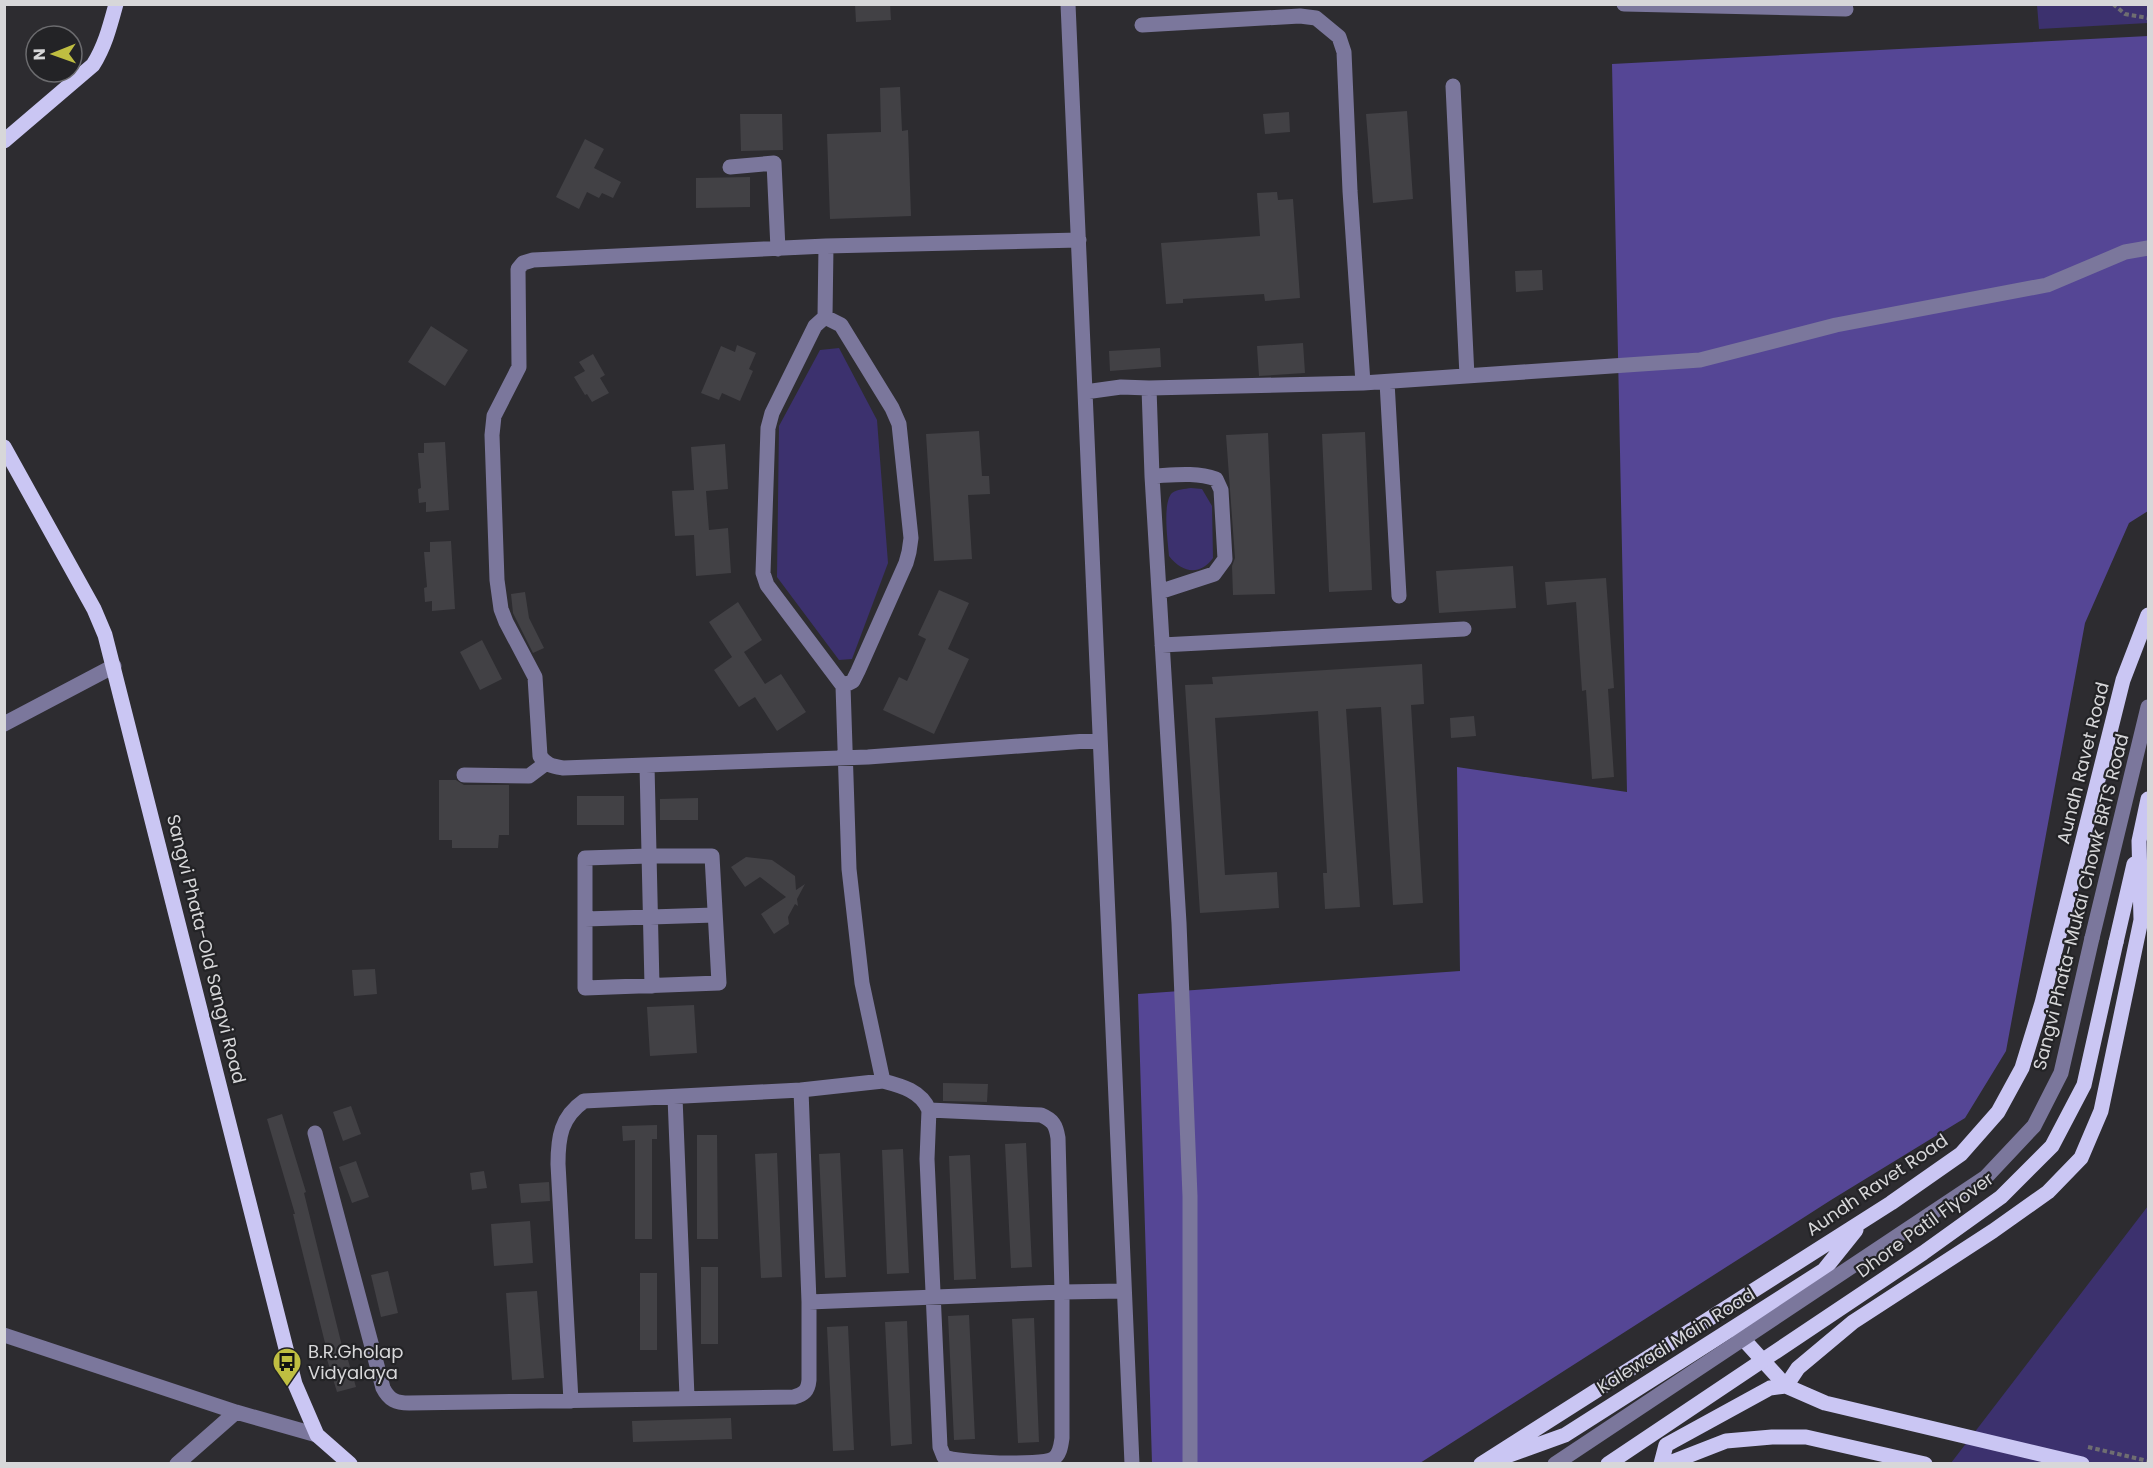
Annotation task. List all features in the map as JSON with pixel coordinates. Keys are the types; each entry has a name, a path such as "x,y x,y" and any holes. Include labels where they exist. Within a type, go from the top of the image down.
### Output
{"main road":[{"path":"4,141 93,65 101,53 109,32 116,4"},
{"name":"Sangvi Phata-Old Sangvi Road","path":"4,447 94,609 105,635 295,1384 317,1435 350,1464"},
{"name":"Aundh Ravet Road","path":"1483,1464 1891,1203 1961,1154 1998,1112 2022,1068 2042,1003 2123,680 2148,615"},
{"path":"1661,1464 1666,1445 1770,1388 1786,1386 1798,1368 1853,1322 1993,1231 2048,1192 2081,1158 2101,1111 2141,920 2139,841 2148,799"},
{"name":"Dhore Patil Flyover","path":"1608,1464 1923,1253 2001,1197 2052,1146 2084,1085 2139,841"},
{"name":"Kalewadi Main Road","path":"1483,1464 1565,1435 1734,1328 1824,1270 1866,1219"},
{"path":"1734,1328 1786,1386 1825,1403 2082,1464"},
{"path":"1667,1464 1726,1441 1772,1437 1806,1437 1925,1464"}],"street":[{"path":"1068,4 1132,1464"},
{"path":"1624,4 1846,9"},
{"path":"1142,24 1300,16 1316,18 1339,37 1344,52 1350,191 1363,383"},
{"path":"1453,86 1467,376"},
{"path":"730,166 774,163 778,249"},
{"path":"1079,240 826,246 533,260 523,263 518,269 519,367 494,416 492,435 497,580 501,609 506,622 535,677 540,756 545,764 563,768 846,758 1100,740"},
{"path":"826,246 825,317 815,326 772,413 768,428 763,573 767,585 843,686 849,869 862,983 883,1081"},
{"path":"1085,392 1121,387 1387,382 1700,360 1836,324 2047,285 2125,252 2148,248"},
{"path":"825,317 841,325 892,408 899,424 911,538 906,564 853,681 843,686"},
{"path":"1387,382 1399,596"},
{"path":"1149,388 1152,476 1179,922 1190,1196 1190,1464"},
{"path":"1152,476 1197,474 1216,479 1221,490 1222,501 1225,559 1214,574 1159,592"},
{"path":"1162,645 1464,630"},
{"path":"4,724 114,666"},
{"name":"Sangvi Phata-Mukai Chowk BRTS Road","path":"1555,1464 1986,1177 2034,1126 2061,1073 2148,707"},
{"path":"464,775 529,776 545,764"},
{"path":"646,765 652,986"},
{"path":"712,855 719,982 585,987 585,858 649,856 712,855"},
{"path":"585,919 716,915"},
{"path":"571,1401 558,1142 566,1118 573,1109 585,1101 801,1090 883,1081 918,1093 925,1100 929,1110 927,1160 940,1447 944,1457 962,1462 1038,1462 1053,1459 1060,1451 1062,1438 1062,1292 1059,1138 1056,1127 1050,1119 1041,1115 929,1110"},
{"path":"315,1133 383,1388 388,1398 399,1403 794,1397 803,1394 808,1388 809,1380 809,1302 801,1090"},
{"path":"675,1097 687,1397"},
{"path":"809,1302 1124,1291"},
{"path":"4,1335 236,1412 317,1435"},
{"path":"177,1464 236,1412"}],"path":[{"path":"2113,4 2125,15 2148,18"}],"shaded area":[{"path":"2037,5 2148,5 2148,23 2039,29"},
{"path":"2148,36 2148,511 2129,523 2085,623 2006,1051 1965,1118 1831,1200 1420,1463 1152,1463 1138,994 1460,971 1457,767 1627,792 1612,64"},
{"path":"839,348 877,420 888,563 852,659 839,660 777,577 779,426 820,350"},
{"path":"1191,488 1202,489 1212,506 1213,558 1197,570 1185,569 1169,556 1166,523 1167,505 1172,493"},
{"path":"2148,1206 2148,1463 1951,1463"}],"building":[{"path":"855,4 890,4 891,20 856,22"},
{"path":"900,87 902,131 908,130 911,216 830,219 827,134 881,132 880,88"},
{"path":"1407,111 1413,199 1373,203 1366,114"},
{"path":"1289,112 1290,132 1265,134 1263,114"},
{"path":"740,114 782,114 783,150 741,151"},
{"path":"585,139 604,149 594,168 621,182 613,198 602,193 599,198 587,192 579,209 556,197"},
{"path":"750,177 750,207 696,208 696,178"},
{"path":"1277,192 1278,200 1293,199 1300,298 1265,301 1264,294 1183,299 1183,303 1166,304 1161,243 1260,236 1257,193"},
{"path":"1542,270 1543,290 1516,292 1515,271"},
{"path":"431,326 468,350 445,386 408,362"},
{"path":"1303,343 1305,373 1259,376 1257,346"},
{"path":"737,345 756,353 749,369 753,371 740,401 722,393 719,400 701,393 721,346 735,352"},
{"path":"1160,348 1161,367 1110,371 1109,351"},
{"path":"593,354 605,375 600,378 609,393 592,402 574,377 585,371 579,362"},
{"path":"979,431 982,476 989,476 990,494 968,495 972,559 934,561 926,434"},
{"path":"1365,432 1372,590 1329,592 1322,434"},
{"path":"1268,433 1275,594 1233,595 1232,566 1235,558 1226,435"},
{"path":"445,442 449,510 426,512 426,502 419,503 418,489 421,488 418,453 424,453 424,443"},
{"path":"725,444 728,489 706,491 709,530 728,528 731,573 696,576 694,535 675,536 672,491 694,490 691,447"},
{"path":"451,541 455,609 432,611 432,601 425,602 424,588 427,587 424,552 430,552 430,542"},
{"path":"1513,566 1516,608 1439,613 1436,571"},
{"path":"1606,578 1614,688 1608,689 1614,777 1592,779 1586,690 1582,691 1576,602 1547,605 1545,582"},
{"path":"939,590 969,603 948,649 969,659 934,734 883,710 899,677 907,681 926,639 918,635"},
{"path":"525,592 529,618 544,648 533,653 513,613 511,594"},
{"path":"738,602 762,640 744,652 765,684 781,674 806,712 777,731 755,697 739,707 714,670 732,657 709,622"},
{"path":"482,640 502,679 480,690 460,652"},
{"path":"1422,664 1424,704 1411,705 1423,903 1393,905 1381,707 1346,709 1360,907 1325,909 1323,873 1327,873 1318,711 1215,718 1225,875 1277,872 1279,908 1200,913 1185,685 1213,684 1212,677"},
{"path":"1474,716 1476,736 1451,738 1450,718"},
{"path":"439,780 456,780 464,785 509,785 509,835 499,835 498,848 452,848 452,840 439,840"},
{"path":"577,796 624,796 624,825 577,825"},
{"path":"698,798 698,820 660,820 660,799"},
{"path":"746,857 772,860 795,876 796,890 805,884 797,899 798,906 795,904 788,917 789,924 774,934 761,914 786,897 760,877 745,887 731,867"},
{"path":"375,969 377,994 354,996 352,970"},
{"path":"694,1005 697,1053 650,1056 647,1007"},
{"path":"943,1083 988,1084 987,1102 943,1101"},
{"path":"351,1106 361,1134 343,1141 333,1112"},
{"path":"282,1114 306,1192 304,1193 343,1350 345,1350 356,1387 337,1392 326,1356 328,1355 293,1214 295,1214 267,1119"},
{"path":"657,1125 657,1139 652,1139 652,1239 635,1239 635,1140 623,1141 622,1126"},
{"path":"697,1135 717,1135 718,1239 697,1239"},
{"path":"1026,1143 1032,1267 1011,1268 1005,1144"},
{"path":"903,1149 909,1273 887,1274 882,1150"},
{"path":"777,1153 782,1277 761,1278 755,1154"},
{"path":"840,1153 846,1277 825,1278 819,1154"},
{"path":"970,1155 976,1279 954,1280 949,1156"},
{"path":"356,1161 369,1197 352,1203 339,1167"},
{"path":"484,1171 487,1188 472,1190 470,1173"},
{"path":"549,1182 550,1201 521,1203 519,1184"},
{"path":"530,1221 533,1263 494,1266 491,1224"},
{"path":"701,1267 718,1267 718,1344 701,1344"},
{"path":"388,1271 398,1313 381,1317 371,1275"},
{"path":"640,1273 657,1273 657,1350 640,1350"},
{"path":"537,1291 544,1378 512,1380 506,1293"},
{"path":"969,1315 975,1439 954,1440 948,1316"},
{"path":"1034,1318 1039,1442 1018,1443 1012,1319"},
{"path":"907,1321 912,1444 891,1446 885,1322"},
{"path":"848,1326 854,1450 833,1451 827,1327"},
{"path":"731,1418 732,1439 633,1442 632,1421"}],"place":[{"name":"B.R.Gholap Vidyalaya","path":"287,1388"}]}
